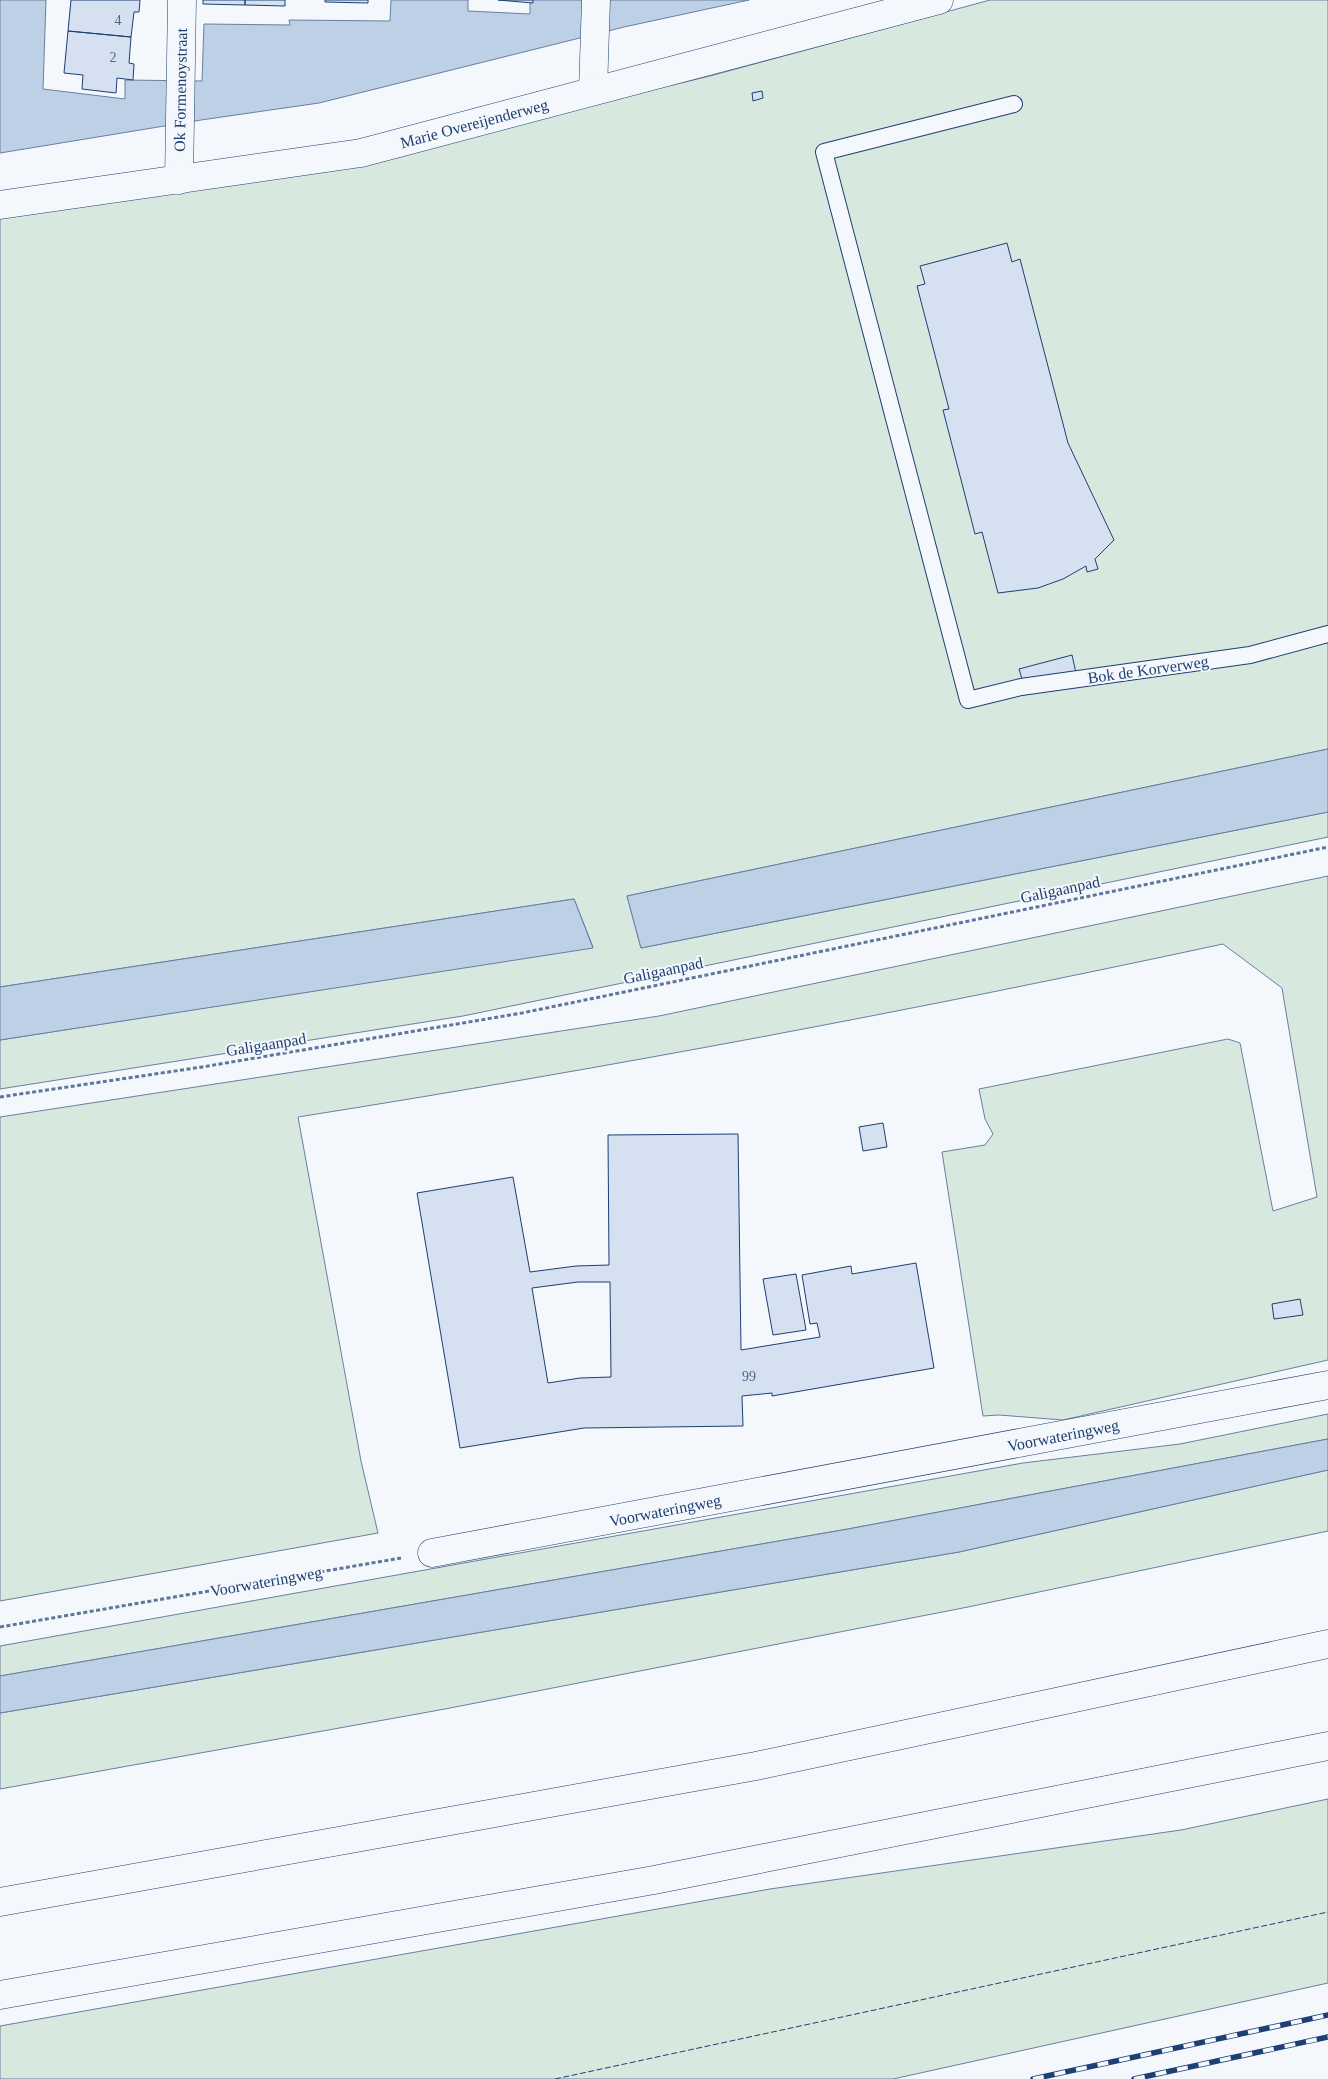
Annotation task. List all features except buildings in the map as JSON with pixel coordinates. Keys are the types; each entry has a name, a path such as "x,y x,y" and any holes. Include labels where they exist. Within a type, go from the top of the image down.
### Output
{"main road":[{"name":"Ok Formenoystraat","path":"179,180 182,0"},
{"path":"593,91 596,0"},
{"name":"Marie Overeijenderweg","path":"0,205 361,153 939,0"},
{"name":"Voorwateringweg","path":"432,1553 1328,1385"},
{"path":"0,1902 756,1766 1328,1644"},
{"path":"0,1995 654,1880 1328,1746"}],"lane":[{"name":"Bok de Korverweg","path":"1014,104 824,152 968,700 1021,687 1250,655 1328,634"}],"path":[{"name":"Galigaanpad","path":"0,1098 241,1061 522,1013 1328,847"},
{"name":"Voorwateringweg","path":"0,1627 432,1553"}],"shaded area":[{"path":"990,0 1328,0 1328,749 627,896 641,948 1328,812 1328,837 463,1016 0,1089 0,1040 593,947 574,899 0,987 0,209 388,153 710,76"},
{"path":"1328,876 1328,1360 1063,1420 999,1415 983,1416 942,1152 985,1145 993,1134 985,1119 979,1089 1228,1039 1240,1043 1273,1211 1317,1197 1282,988 1223,944 993,992 762,1037 530,1079 298,1117 361,1461 378,1533 0,1601 0,1117 659,1016"},
{"path":"1328,1414 1328,1439 848,1529 0,1676 0,1646 1023,1463 1180,1444"},
{"path":"1328,1470 1328,1531 968,1607 445,1709 0,1789 0,1713 959,1552"},
{"path":"1328,1799 1328,1983 893,2079 0,2079 0,2026 770,1889 1181,1830"}],"water":[{"path":"0,0 46,0 43,89 125,99 125,80 202,81 204,24 290,25 289,20 390,21 391,0 468,0 468,11 530,14 530,0 749,0 624,27 319,103 0,153"},
{"path":"1328,749 1328,812 641,948 627,896"},
{"path":"574,899 593,948 0,1040 0,987"},
{"path":"1328,1439 1328,1470 959,1552 0,1713 0,1676 848,1529"}],"railway":[{"path":"1033,2079 1328,2015"},
{"path":"1134,2079 1328,2037"}],"fence":[{"path":"555,2079 1328,1912"}]}
